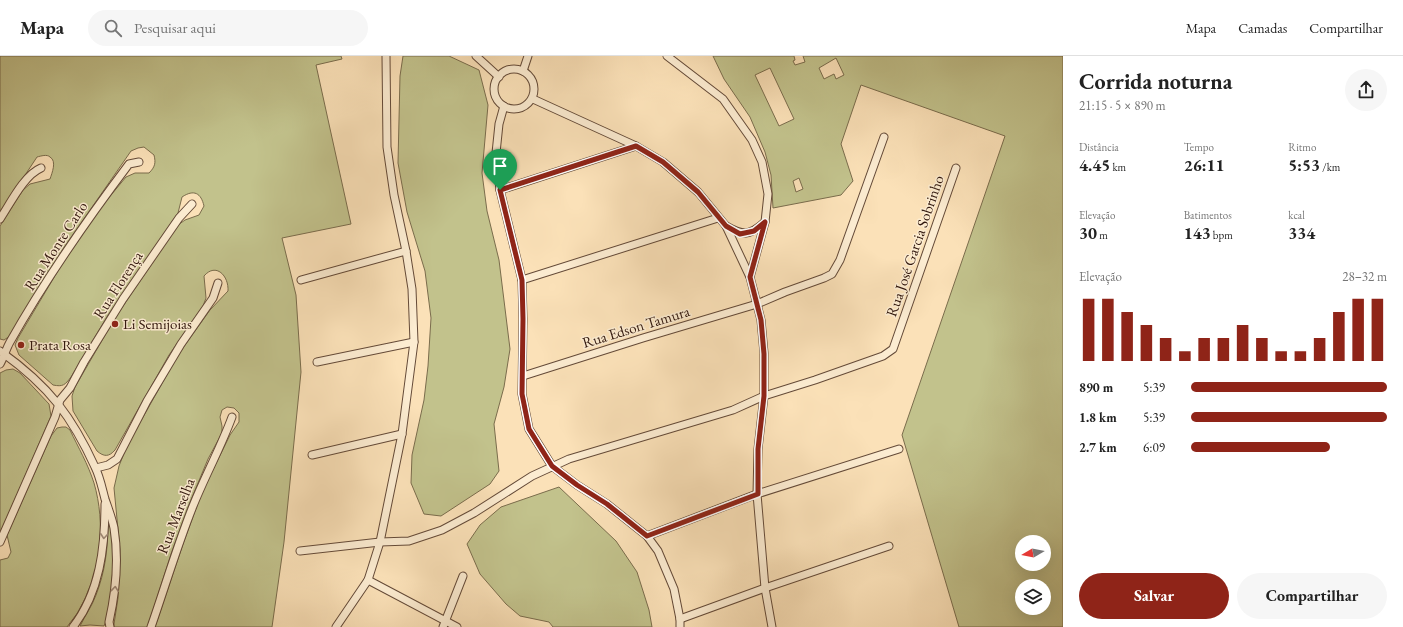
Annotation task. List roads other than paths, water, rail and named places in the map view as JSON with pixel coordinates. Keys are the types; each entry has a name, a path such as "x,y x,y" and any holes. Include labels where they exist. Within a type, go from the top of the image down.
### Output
{"street":[{"path":"336,627 368,580 380,542 402,434 414,342 412,290 406,251 394,195 388,147 386,56"},
{"path":"476,56 499,77"},
{"path":"523,71 528,56"},
{"path":"667,56 723,99 752,140 762,162 768,194 765,222 750,277"},
{"path":"508,70 523,71 528,75 534,86 532,99 523,108 510,109 504,106 496,96 494,89 496,82 499,77 508,70"},
{"path":"532,99 636,146 663,162 698,192 726,226 740,234 754,231 765,222"},
{"path":"504,106 499,124 496,153 500,190 522,280 522,394 529,429 552,466 577,485 607,504 647,536 658,551 667,570 674,589 680,623 765,588 889,546"},
{"name":"Rua Edson Tamura","path":"523,376 757,304 832,274 840,260 884,137"},
{"path":"500,190 636,146"},
{"name":"Rua Monte Carlo","path":"0,364 2,353 11,342 59,262 94,210 130,164 139,162"},
{"path":"0,219 28,178 36,170 41,168"},
{"name":"Rua José Garcia Sobrinho","path":"300,551 380,542 409,541 442,530 474,513 532,476 569,459 734,410 764,396 884,356 893,349 956,168"},
{"name":"Rua Florença","path":"58,404 62,396 70,388 84,362 124,299 179,218 192,204"},
{"path":"522,280 718,218"},
{"path":"726,226 750,277 761,320 764,354 764,396 758,449 758,494 765,588 772,627"},
{"path":"301,280 406,251"},
{"path":"96,468 108,465 117,459 150,395 181,344 213,298 218,283"},
{"path":"317,362 414,342"},
{"path":"2,353 20,366 43,387 58,404 78,434 96,468 114,527 116,585 109,622 110,627"},
{"path":"0,542 55,417 58,404"},
{"name":"Rua Marselha","path":"151,627 182,534 232,417"},
{"path":"312,455 402,434"},
{"path":"647,536 758,494 899,449"},
{"path":"73,627 82,614 91,596 99,573 105,524 105,498"},
{"path":"445,624 463,576"},
{"path":"368,580 445,624 457,627"}],"place":[{"name":"Li Semijoias","path":"115,324"},
{"name":"Prata Rosa","path":"21,345"}]}
